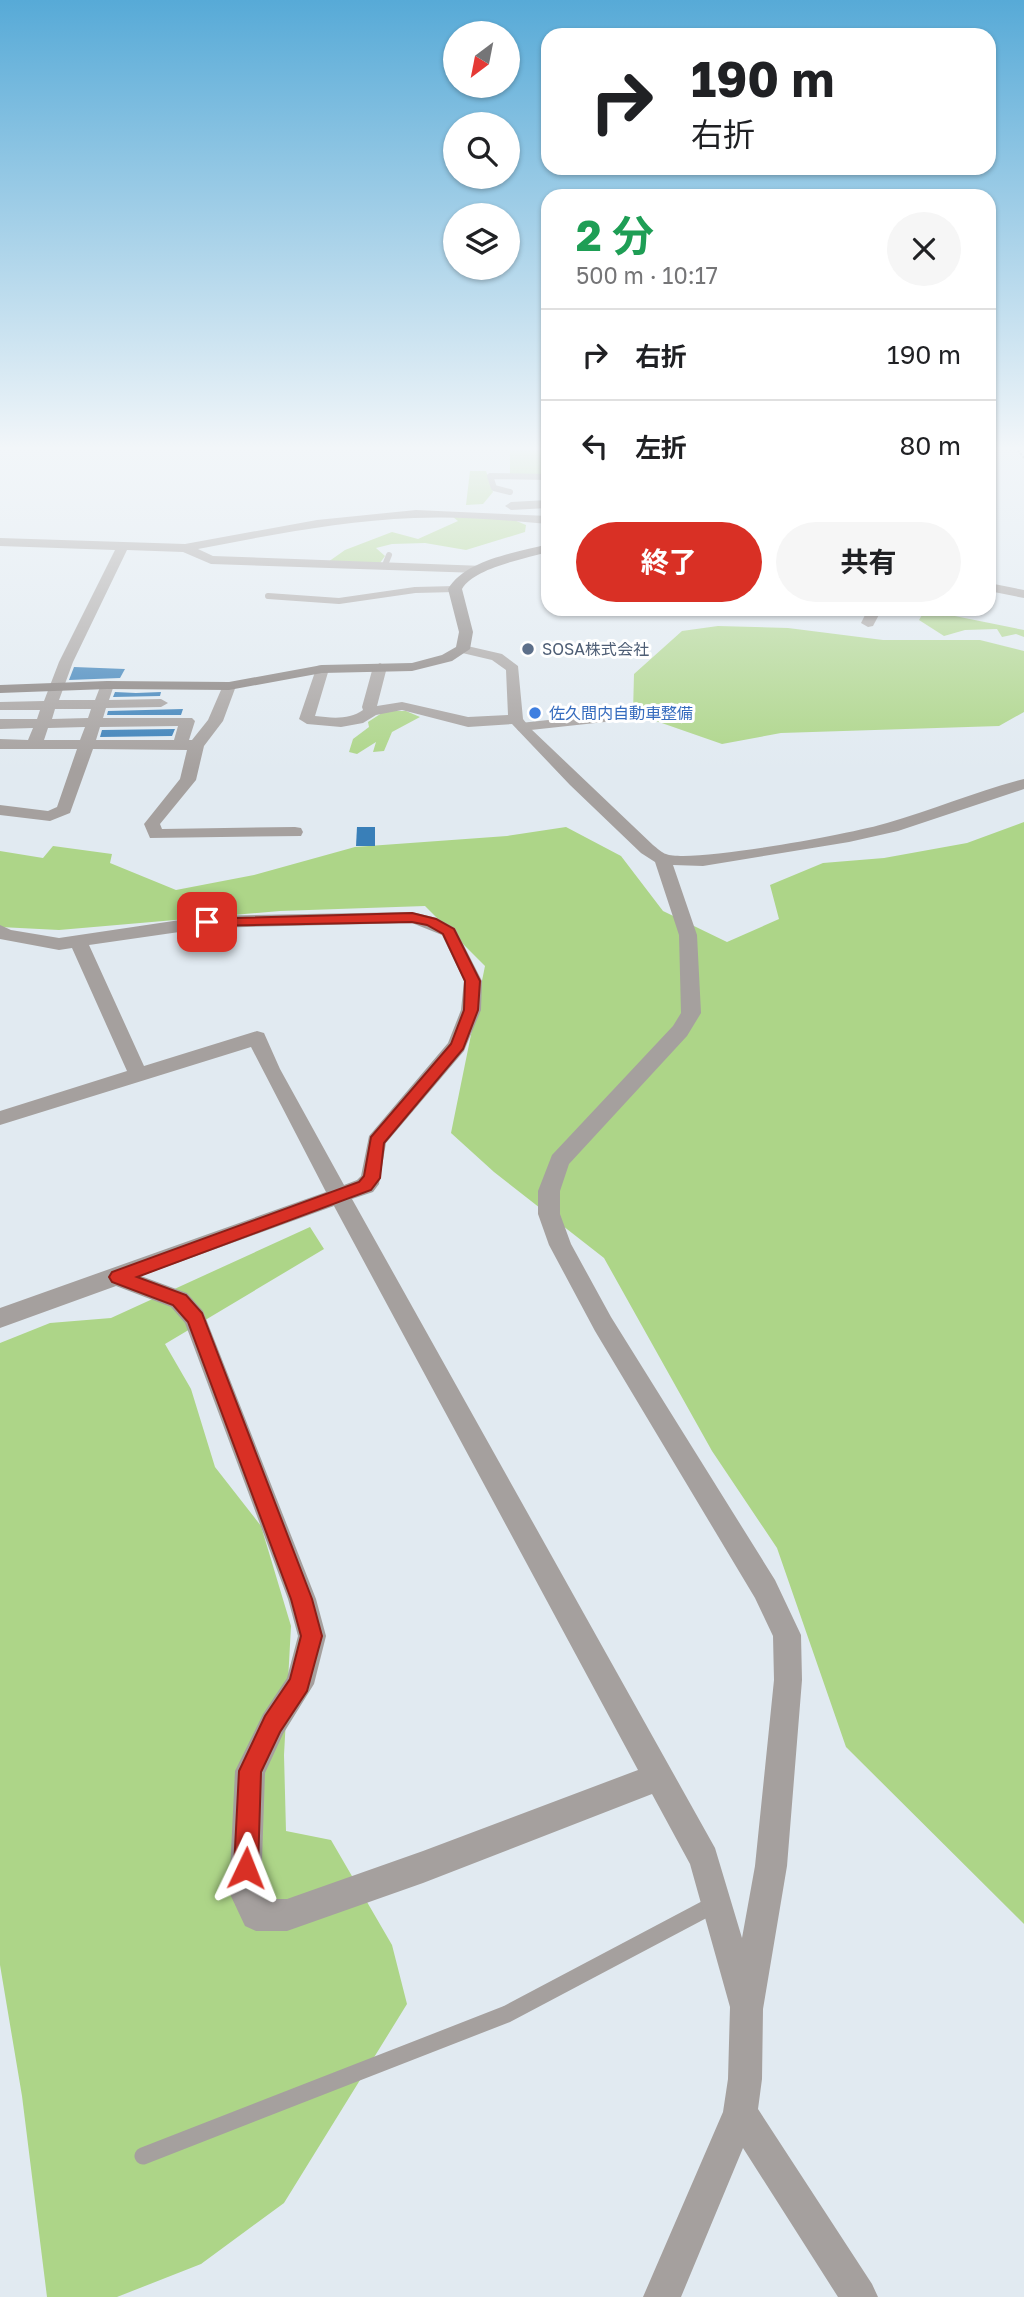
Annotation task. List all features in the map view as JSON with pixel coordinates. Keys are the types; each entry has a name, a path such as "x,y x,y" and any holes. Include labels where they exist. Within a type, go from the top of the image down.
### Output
{"street":[{"path":"34,744 56,687 118,557"},
{"path":"205,557 211,560 387,560 479,569"},
{"path":"463,649 466,632 455,589 461,579 479,569 518,557"},
{"path":"996,588 1024,594"},
{"path":"868,622 871,616"},
{"path":"0,689 107,685 229,686 322,669 431,664 463,649 495,656 509,663 513,669 519,723 586,792 647,849 663,860 703,861 849,837 891,827 1024,784"},
{"path":"352,733 365,724 380,667"},
{"path":"322,669 307,719 349,722 402,706 468,722 519,723"},
{"path":"0,810 50,816 64,810 107,685"},
{"path":"156,721 170,685"},
{"path":"0,744 188,745 215,721 229,686"},
{"path":"0,706 162,703"},
{"path":"0,724 187,721 188,780 152,824 156,834 295,832"},
{"path":"183,824 205,834"},
{"path":"662,2297 740,2113 745,2079 746,2009 771,1866 788,1680 787,1635 758,1578 603,1324 560,1245 549,1214 548,1191 559,1161 680,1031 691,1013 688,935 663,860"},
{"path":"0,931 38,942 78,942 207,922 412,917 431,922 449,932 472,981 471,1010 457,1046 376,1141 372,1178 365,1186 0,1318"},
{"path":"78,942 138,1074"},
{"path":"0,1118 257,1038 270,1069 339,1196 704,1859 746,2009"},
{"path":"118,1277 179,1300 195,1318 302,1599 312,1636 300,1684 273,1724 250,1771 245,1892 256,1915 287,1915 423,1867 657,1777"},
{"path":"740,2113 859,2297"}],"lane":[{"path":"268,596 340,601 415,590 455,589"},
{"path":"315,591 317,601"},
{"path":"519,723 640,714"},
{"path":"143,2155 507,2014 716,1903"}],"green space":[{"path":"335,557 384,557 380,563 328,562"},
{"path":"921,616 955,616 1024,630 1024,637 1016,634 1002,637 997,629 965,630 944,636 919,620"},
{"path":"718,626 788,628 883,640 980,640 1024,651 1024,712 999,726 781,733 722,744 633,713 634,674 682,631"},
{"path":"385,711 406,711 420,717 392,732 384,751 373,752 376,742 357,754 349,752 353,739 369,727 368,722"},
{"path":"1024,822 1024,1924 846,1747 777,1548 712,1451 604,1258 494,1172 451,1133 485,966 425,906 280,911 59,930 0,927 0,851 43,858 53,846 112,854 110,863 176,890 254,875 355,847 507,836 566,827 621,856 663,911 727,942 779,919 770,885 823,863 884,858 967,843"},
{"path":"310,1227 324,1249 165,1344 191,1389 215,1467 261,1526 291,1626 284,1755 286,1831 331,1840 392,1945 407,2004 284,2203 201,2264 117,2297 47,2297 22,2096 0,1965 0,1343 50,1323 111,1318"}],"building":[{"path":"74,667 125,669 120,678 69,680"},
{"path":"115,692 161,692 160,696 113,697"},
{"path":"183,709 181,715 107,715 108,711"},
{"path":"175,729 172,736 100,737 102,730"},
{"path":"357,827 375,827 375,846 356,846"}],"place":[{"name":"SOSA株式会社","path":"528,649"},
{"name":"佐久間内自動車整備","path":"535,713"}],"route":[{"path":"207,922 412,917 431,922 449,932 472,981 471,1010 457,1046 376,1141 372,1178 365,1186 118,1277 179,1300 195,1318 302,1599 312,1636 300,1684 273,1724 250,1771 246,1868"}]}
